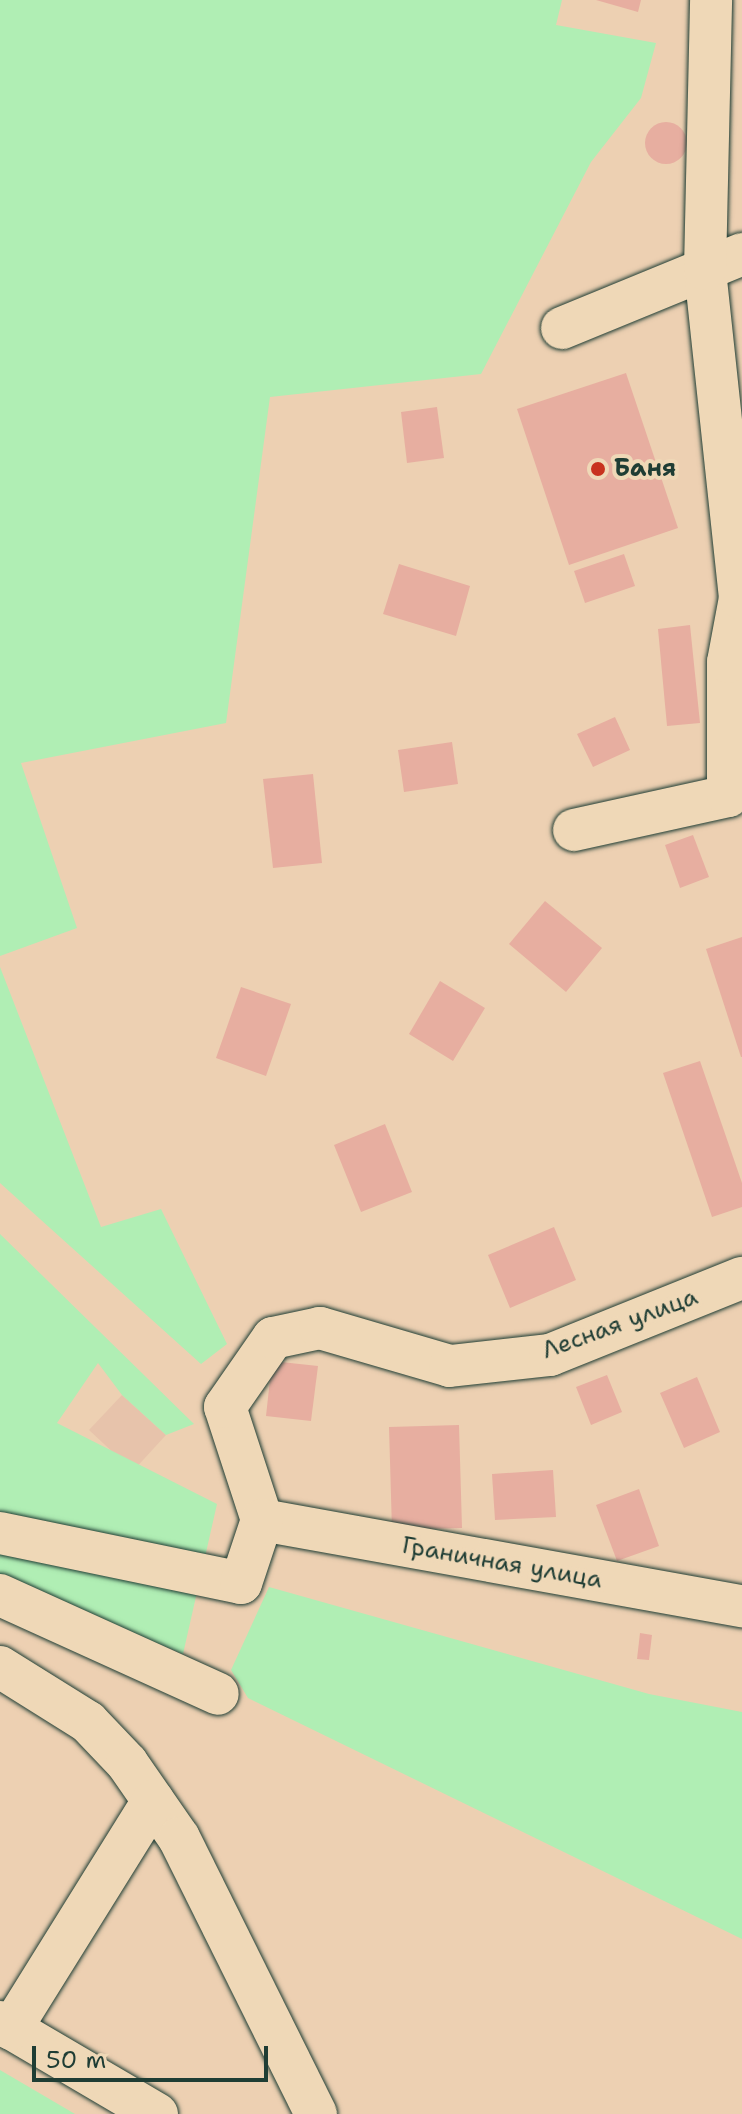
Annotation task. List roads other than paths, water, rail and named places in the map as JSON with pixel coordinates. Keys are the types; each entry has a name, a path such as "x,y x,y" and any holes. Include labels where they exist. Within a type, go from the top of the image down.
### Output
{"street":[{"path":"574,830 728,796 728,662 740,598 711,0"},
{"path":"562,328 723,261"},
{"name":"Лесная улица","path":"262,1520 225,1407 273,1338 320,1328 450,1366 550,1355 742,1278"},
{"path":"0,1533 241,1583 262,1520"},
{"name":"Граничная улица","path":"262,1520 742,1606"},
{"path":"0,1595 218,1694"},
{"path":"0,1667 88,1722 153,1801 179,1838 316,2114"},
{"path":"153,1801 6,2026 157,2114"}],"place":[{"name":"Баня","path":"598,469"}]}
